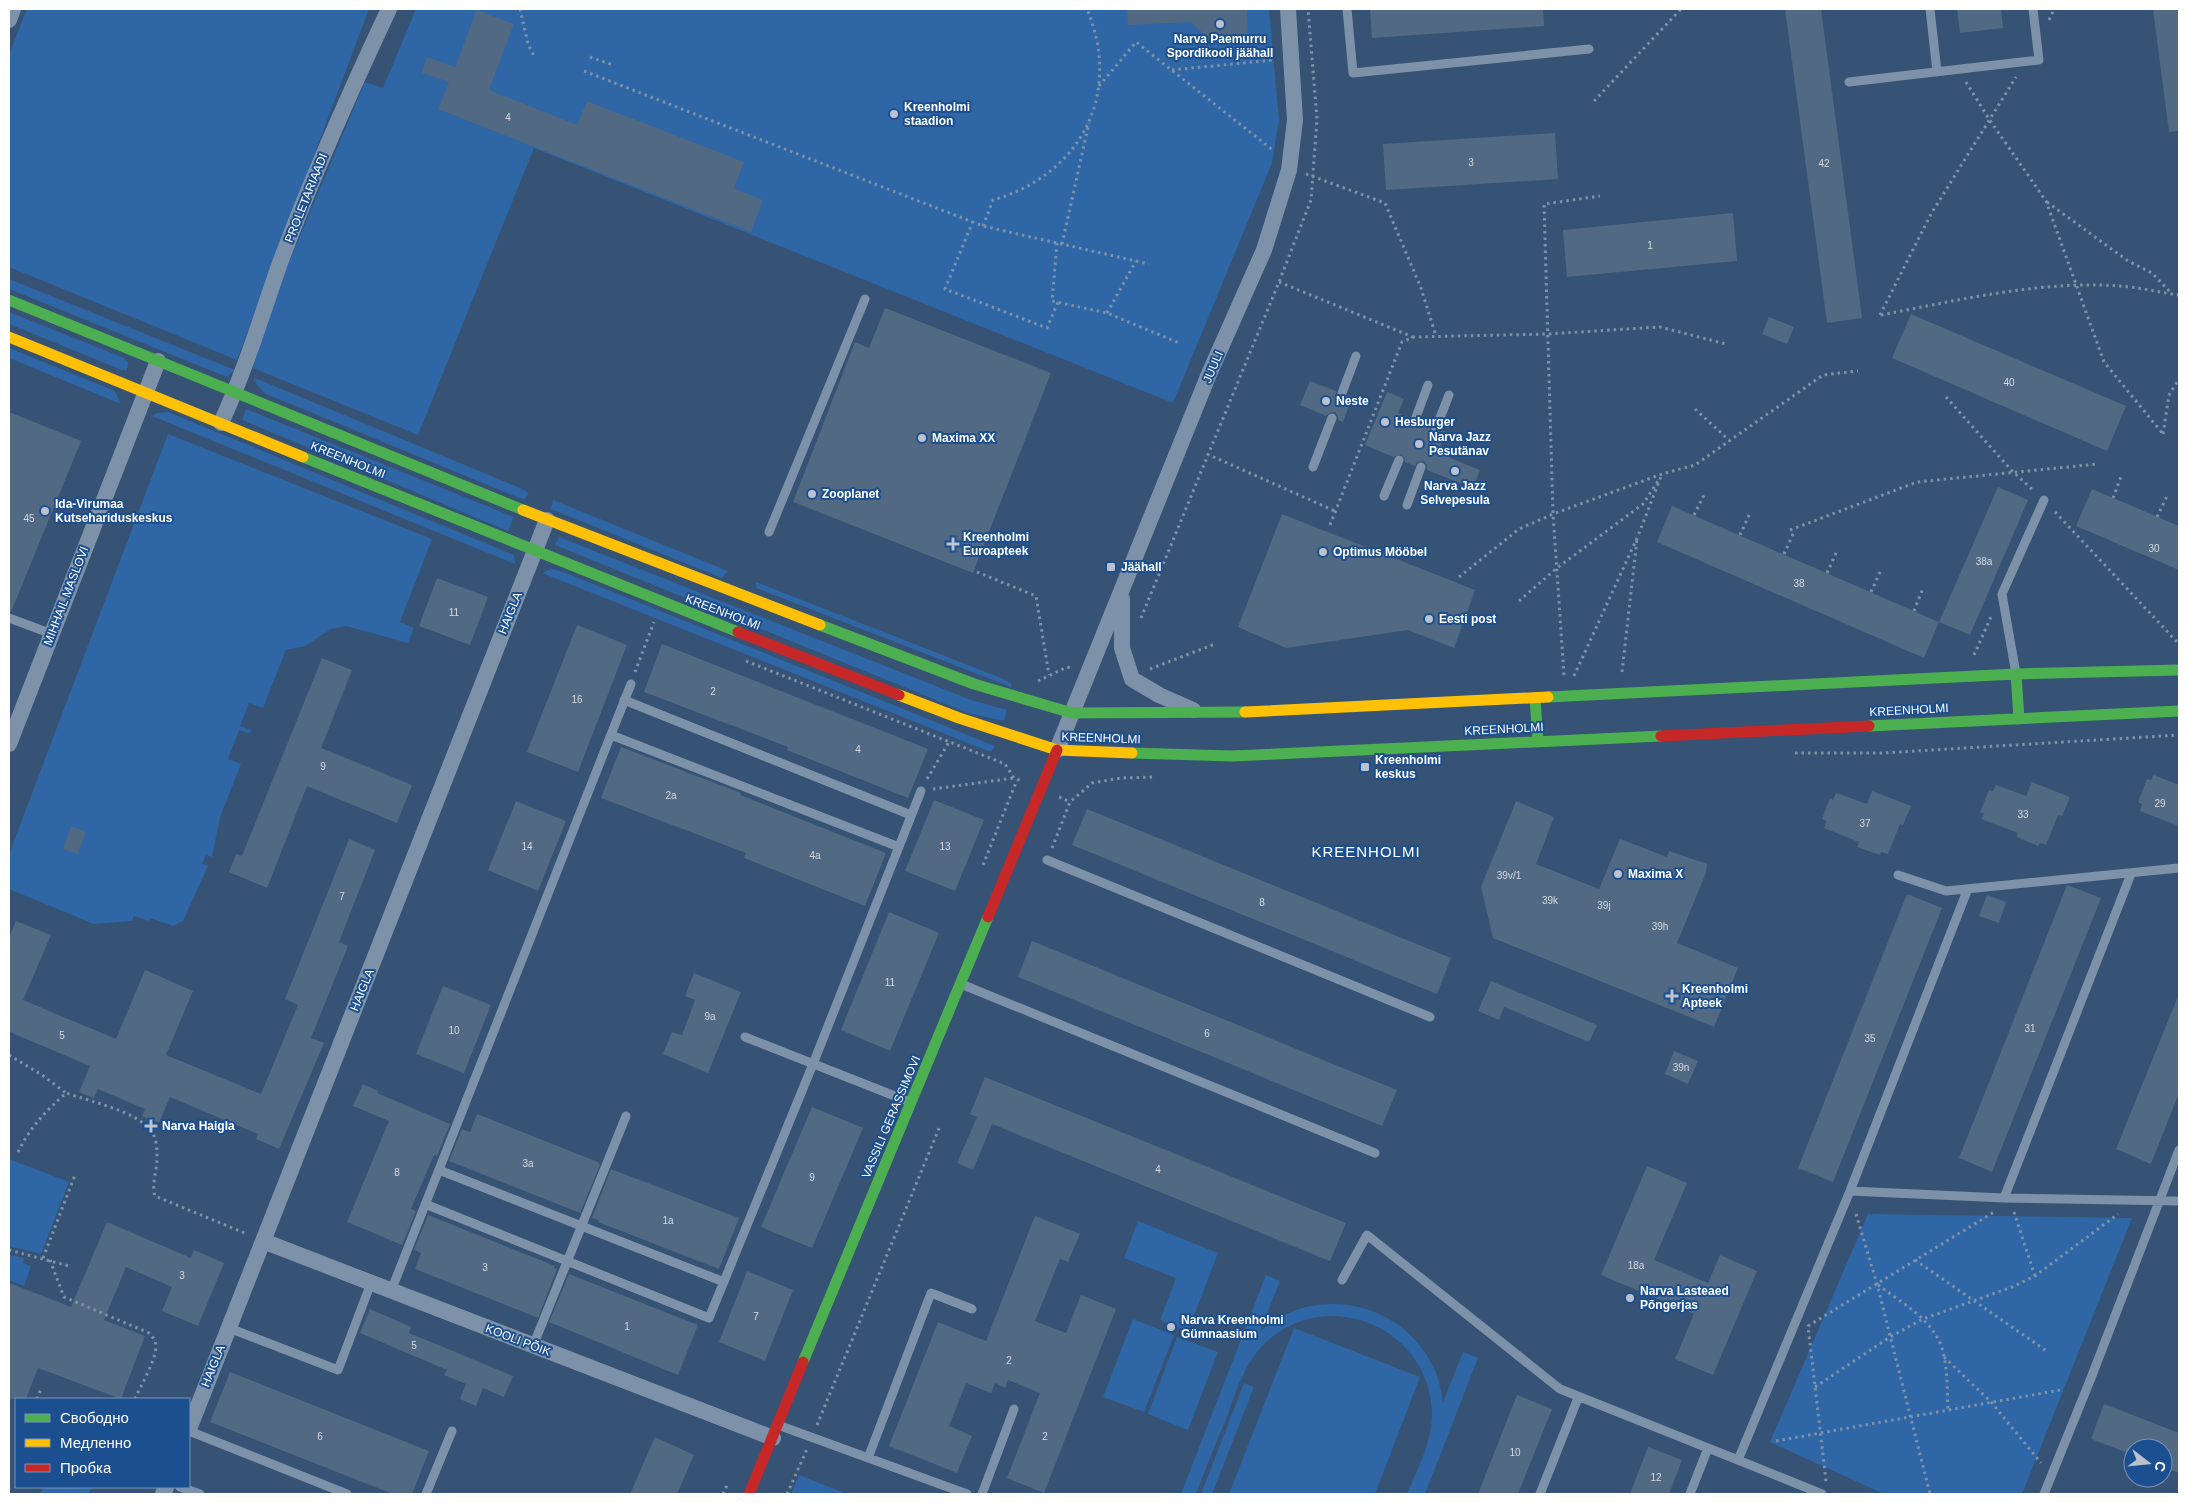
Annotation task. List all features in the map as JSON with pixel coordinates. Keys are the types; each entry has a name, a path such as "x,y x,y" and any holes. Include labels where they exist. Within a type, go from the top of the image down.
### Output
{"main road":[{"name":"KREENHOLMI","path":"9,300 547,520 974,684 1072,712 1198,713 2016,674 2179,670"},
{"name":"KREENHOLMI","path":"9,337 684,612 950,714 1056,750 1232,756 2179,712"},
{"path":"2016,674 2019,719"},
{"path":"1535,698 1538,742"},
{"name":"VASSILI GERASSIMOVI","path":"749,1494 912,1103 1056,750"}],"street":[{"path":"9,20 13,9"},
{"name":"PROLETARIAADI","path":"221,423 235,392 281,262 323,156 389,9"},
{"name":"JUULI","path":"1056,750 1206,383 1264,250 1289,170 1296,120 1290,58 1288,9"},
{"name":"MIHHAIL MASLOVI","path":"9,744 144,392 158,361"},
{"name":"HAIGLA","path":"190,1427 229,1328 258,1238 547,520"},
{"path":"1122,590 1122,648 1132,679 1159,695 1198,713"},
{"name":"KOOLI PÕIK","path":"258,1238 533,1346 775,1432"}],"lane":[{"path":"1347,9 1353,73 1589,49"},
{"path":"1930,9 1937,72"},
{"path":"1849,82 2039,60 2033,9"},
{"path":"769,532 865,299"},
{"path":"1342,393 1356,356"},
{"path":"1415,420 1428,385"},
{"path":"1436,428 1450,395"},
{"path":"1313,467 1332,418"},
{"path":"1384,496 1399,460"},
{"path":"1407,505 1421,467"},
{"path":"2016,674 2002,594 2044,500"},
{"path":"9,618 52,634"},
{"path":"391,1291 630,684"},
{"path":"624,700 911,815"},
{"path":"610,735 899,847"},
{"path":"425,1204 709,1318 814,1064 921,791"},
{"path":"1047,860 1430,1017"},
{"path":"1898,875 1946,891 1967,891 2179,868"},
{"path":"2009,1199 2131,874"},
{"path":"1738,1460 1850,1191 1967,891"},
{"path":"961,984 1375,1153"},
{"path":"745,1037 912,1103"},
{"path":"533,1346 626,1116"},
{"path":"2044,1494 2179,1150"},
{"path":"439,1170 724,1282"},
{"path":"1850,1191 2009,1199 2179,1201"},
{"path":"1342,1280 1367,1236 1560,1389 1578,1398 1822,1494"},
{"path":"229,1328 338,1370 371,1283"},
{"path":"868,1458 931,1293 972,1309"},
{"path":"1540,1494 1578,1398"},
{"path":"982,1494 1014,1409"},
{"path":"190,1430 347,1494"},
{"path":"426,1494 452,1430"},
{"path":"775,1432 812,1437 967,1494"},
{"path":"1690,1494 1708,1448"},
{"path":"183,1488 200,1494"}],"path":[{"path":"520,9 528,44 535,58"},
{"path":"1062,244 1099,86 1099,47 1095,28 1087,9"},
{"path":"1139,626 1207,454 1279,282 1310,200 1318,119 1308,9"},
{"path":"1594,101 1680,9"},
{"path":"2038,44 2054,9"},
{"path":"1099,86 1136,42 1280,156 1277,167 1313,176 1385,204 1421,288 1436,336"},
{"path":"590,57 612,66"},
{"path":"1172,70 1290,58"},
{"path":"2026,63 1931,214 1880,315 2000,292 2076,286 2129,287 2179,296"},
{"path":"1958,69 1989,119 2046,201 2104,362 2163,434 2169,395 2179,379"},
{"path":"584,71 983,226 1149,264"},
{"path":"983,226 992,200 1028,187 1044,177 1071,150 1090,118"},
{"path":"1565,696 1553,514 1544,204 1600,196"},
{"path":"2046,201 2128,260 2152,273 2172,294"},
{"path":"972,221 944,289 1047,328 1058,302"},
{"path":"1056,242 1052,301 1108,313 1179,343"},
{"path":"1108,313 1136,261"},
{"path":"1279,282 1414,337"},
{"path":"1330,525 1402,342 1414,337 1547,334 1660,327 1726,344"},
{"path":"1459,577 1519,529 1553,514 1662,474 1695,465 1823,375 1858,371"},
{"path":"1946,397 2012,471 2044,500 2179,644"},
{"path":"1695,409 1730,441"},
{"path":"1207,454 1335,511"},
{"path":"1784,554 1792,531 1917,482 2012,471 2098,464"},
{"path":"1573,678 1638,536 1662,474"},
{"path":"1519,601 1557,568 1643,504 1662,474"},
{"path":"2113,498 2122,474"},
{"path":"1694,515 1704,493"},
{"path":"2157,517 2168,494"},
{"path":"1740,535 1750,513"},
{"path":"1621,677 1638,536"},
{"path":"1827,573 1838,551"},
{"path":"1871,592 1881,570"},
{"path":"977,572 1036,596 1049,675"},
{"path":"1914,611 1923,588"},
{"path":"1788,751 1796,753 1882,753 2179,735"},
{"path":"921,791 949,742"},
{"path":"921,791 1014,778"},
{"path":"9,1055 42,1075 66,1093 130,1116 147,1126 153,1133 158,1156 153,1190 155,1196 258,1238"},
{"path":"18,1152 27,1134 38,1119 66,1093"},
{"path":"788,1494 940,1126"},
{"path":"43,1258 75,1175"},
{"path":"1850,1191 1877,1284 1930,1494"},
{"path":"1827,1486 1808,1326 2009,1199 2035,1276"},
{"path":"1815,1387 1890,1337 1923,1319 2035,1276 2136,1200"},
{"path":"9,1250 69,1266"},
{"path":"50,1260 64,1297 149,1333 154,1339 156,1346 154,1355 135,1398"},
{"path":"1915,1260 2048,1352"},
{"path":"1877,1284 1923,1319 1935,1332 1944,1356 1948,1410"},
{"path":"1944,1356 1991,1402 2052,1476"},
{"path":"37,1398 41,1389"},
{"path":"1776,1441 2060,1390"}],"shaded area":[{"path":"27,9 369,9 237,360 9,267 9,54"},
{"path":"416,9 1269,9 1279,120 1272,163 1173,403 534,148 418,435 253,368 273,300 365,82 383,88"},
{"path":"9,279 235,370 227,377 9,289"},
{"path":"9,312 122,357 128,362 127,370 122,370 9,324"},
{"path":"9,348 115,391 121,404 9,358"},
{"path":"255,378 529,493 524,500 264,393 254,381"},
{"path":"246,409 514,517 508,531 242,420"},
{"path":"168,412 514,555 515,564 152,416 157,413"},
{"path":"168,434 432,539 400,622 414,628 408,643 346,626 331,629 305,646 286,650 263,708 249,703 240,726 251,730 250,734 239,730 228,759 241,764 220,817 212,857 206,855 202,864 208,866 183,921 173,926 150,918 149,921 134,916 132,921 94,924 9,889 9,854"},
{"path":"553,500 728,571 722,578 551,509"},
{"path":"559,537 971,700 1007,710 1004,721 968,713 555,545"},
{"path":"552,569 995,746 992,751 988,751 542,573"},
{"path":"756,582 1001,678 1011,683 1011,687 756,588"},
{"path":"9,1159 69,1182 41,1254 9,1246"},
{"path":"1868,1214 2132,1218 2022,1494 1884,1494 1770,1442"},
{"path":"1138,1221 1218,1253 1188,1331 1160,1320 1176,1278 1124,1258"},
{"path":"9,1255 24,1258 23,1263 31,1266 24,1286 9,1280"},
{"path":"1266,1275 1280,1281 1260,1331 1278,1319 1304,1307 1330,1304 1350,1305 1368,1310 1385,1317 1401,1327 1415,1340 1427,1355 1436,1373 1443,1402 1463,1352 1478,1358 1425,1494 1407,1494 1424,1454 1432,1422 1432,1411 1426,1381 1413,1356 1393,1337 1370,1323 1344,1317 1316,1317 1290,1326 1265,1343 1258,1351 1242,1378 1196,1494 1181,1494"},
{"path":"1133,1319 1174,1335 1144,1412 1103,1397"},
{"path":"1294,1328 1420,1377 1375,1494 1229,1494"},
{"path":"1177,1337 1218,1352 1188,1430 1148,1414"},
{"path":"1244,1383 1254,1387 1212,1494 1201,1494"},
{"path":"799,1475 847,1494 791,1494"},
{"path":"43,1488 92,1488 89,1494 40,1494"}],"building":[{"name":"Narva Paemurru Spordikooli jäähall","path":"1127,9 1247,9 1248,38 1209,39 1191,22 1128,25"},
{"path":"1370,9 1543,9 1544,26 1372,38"},
{"path":"1785,9 1821,9 1862,318 1827,323"},
{"path":"1957,9 2001,9 2003,28 1960,33"},
{"path":"2153,9 2179,9 2179,131 2169,132"},
{"path":"477,10 514,24 489,90 577,125 587,101 744,162 734,188 763,200 751,232 438,109 449,82 422,73 427,57 455,67"},
{"path":"1555,133 1558,179 1386,190 1383,144"},
{"path":"1733,213 1737,261 1567,277 1563,230"},
{"name":"Maxima XX","path":"885,308 1051,373 973,573 793,502 855,342 869,348"},
{"path":"1911,314 2126,406 2107,451 1892,358"},
{"path":"1769,317 1794,327 1787,344 1762,334"},
{"name":"Neste","path":"1310,381 1336,391 1339,399 1343,399 1348,395 1352,397 1343,422 1338,420 1335,412 1331,412 1326,416 1300,405"},
{"path":"1387,392 1404,399 1398,413 1409,418 1412,426 1417,426 1421,422 1430,426 1434,434 1442,430 1446,432 1438,453 1480,470 1473,488 1427,470 1427,465 1424,461 1417,462 1415,466 1405,462 1401,454 1393,457 1365,445"},
{"path":"9,412 81,441 11,612 9,612"},
{"path":"1998,487 2028,500 1970,635 1939,622"},
{"path":"2092,489 2179,526 2179,570 2076,526"},
{"path":"1672,506 1939,622 1924,658 1657,542"},
{"name":"Optimus Mööbel","path":"1282,514 1475,590 1454,648 1408,630 1286,648 1238,627"},
{"path":"437,578 488,597 470,645 419,626"},
{"path":"577,625 627,645 578,772 527,752"},
{"path":"662,644 928,749 908,798 787,750 788,747 644,692"},
{"path":"322,658 352,670 321,748 412,785 397,823 307,786 267,888 229,872 236,854 242,856"},
{"path":"621,747 741,793 740,795 886,853 865,906 744,858 746,853 601,798"},
{"path":"2154,775 2179,785 2179,826 2140,811 2142,804 2138,802 2147,779 2151,780"},
{"path":"2032,782 2070,797 2062,816 2058,815 2046,845 2040,843 2038,846 2017,837 2018,833 1981,819 1984,813 1980,812 1989,790 1993,791 1996,785 2026,796"},
{"path":"1872,791 1911,806 1903,825 1900,824 1888,854 1881,852 1880,855 1857,847 1859,842 1824,828 1827,821 1822,819 1830,798 1833,800 1836,793 1867,804"},
{"path":"934,800 984,820 955,891 905,871"},
{"path":"516,801 566,821 538,891 488,870"},
{"path":"1516,801 1554,817 1536,864 1599,889 1620,839 1667,857 1669,851 1707,864 1706,873 1677,943 1738,968 1714,1027 1493,938 1481,887"},
{"path":"1087,809 1451,958 1437,994 1072,845"},
{"path":"71,826 86,832 78,854 63,849"},
{"path":"349,839 375,850 339,942 348,946 311,1038 324,1043 279,1149 256,1139 258,1134 170,1097 159,1123 142,1116 145,1109 98,1089 94,1098 79,1092 90,1066 10,1032 9,1034 9,938 16,921 51,935 23,1000 116,1039 145,970 193,991 166,1055 261,1094 298,1005 285,999"},
{"path":"2067,885 2101,898 1992,1172 1959,1158"},
{"path":"1907,894 1942,908 1833,1182 1798,1168"},
{"path":"1987,895 2006,902 1999,923 1979,916"},
{"path":"889,912 939,933 890,1051 841,1030"},
{"path":"1032,941 1397,1090 1382,1126 1018,977"},
{"path":"694,973 741,992 708,1073 663,1054 672,1032 682,1035 695,1000 685,996"},
{"path":"1491,981 1597,1025 1589,1042 1504,1007 1499,1020 1478,1011"},
{"path":"443,986 491,1005 464,1073 416,1054"},
{"path":"2179,994 2179,1093 2151,1164 2116,1149"},
{"path":"1674,1051 1698,1061 1688,1084 1665,1074"},
{"path":"985,1077 1346,1223 1330,1261 992,1124 973,1170 957,1163 977,1117 970,1114"},
{"path":"363,1084 378,1091 377,1093 450,1124 437,1156 434,1155 411,1209 416,1211 402,1245 347,1222 389,1121 353,1106"},
{"path":"812,1107 863,1128 812,1248 761,1227"},
{"path":"477,1114 598,1162 600,1165 580,1213 449,1161 462,1129 470,1132"},
{"path":"1647,1166 1687,1183 1654,1260 1708,1283 1720,1255 1757,1271 1713,1375 1675,1359 1694,1314 1601,1275"},
{"path":"611,1169 739,1218 719,1269 592,1218"},
{"path":"428,1215 555,1266 554,1268 557,1269 538,1318 415,1269 421,1253 414,1250"},
{"path":"1035,1216 1080,1234 1068,1262 1060,1259 1035,1321 1066,1333 1081,1295 1116,1309 1044,1493 1007,1478 1040,1393 1008,1380 1005,1388 995,1383 991,1393 966,1383 949,1426 972,1436 957,1473 889,1446 938,1322 986,1341"},
{"path":"107,1222 191,1258 194,1250 224,1263 198,1326 162,1311 172,1287 126,1267 104,1320 145,1336 121,1398 38,1368 26,1398 9,1399 9,1283 71,1307"},
{"path":"747,1271 793,1290 765,1361 719,1342"},
{"path":"569,1274 698,1325 678,1375 549,1322"},
{"path":"370,1309 411,1327 409,1333 513,1376 504,1397 483,1388 476,1406 460,1399 466,1384 444,1375 447,1370 360,1333"},
{"path":"230,1372 429,1451 412,1494 393,1494 210,1422"},
{"path":"1517,1395 1552,1409 1518,1494 1478,1494"},
{"path":"2104,1404 2179,1433 2179,1473 2173,1471 2173,1438 2123,1438 2123,1451 2091,1439"},
{"path":"655,1437 694,1455 677,1494 630,1494"},
{"path":"1648,1447 1682,1460 1669,1494 1630,1494"}],"traffic: fast":[{"path":"9,300 523,510"},
{"path":"303,457 738,632"},
{"path":"820,625 974,684 1072,713 1245,712"},
{"path":"1548,697 2016,674 2179,670"},
{"path":"2016,674 2019,719"},
{"path":"1535,698 1538,742"},
{"path":"1869,726 2179,711"},
{"path":"1132,753 1232,756 1661,736"},
{"path":"803,1362 988,917"}],"traffic: slow":[{"path":"9,337 303,457"},
{"path":"523,510 820,625"},
{"path":"899,695 959,718 1057,750 1132,753"},
{"path":"1245,712 1548,697"}],"traffic: jam":[{"path":"738,632 899,695"},
{"path":"1661,736 1869,726"},
{"path":"988,917 1057,750"},
{"path":"749,1494 803,1362"}],"place":[{"name":"Narva Paemurru Spordikooli jäähall","path":"1220,24"},
{"name":"Kreenholmi staadion","path":"894,114"},
{"name":"Neste","path":"1326,401"},
{"name":"Hesburger","path":"1385,422"},
{"name":"Maxima XX","path":"922,438"},
{"name":"Narva Jazz Pesutänav","path":"1419,444"},
{"name":"Narva Jazz Selvepesula","path":"1455,471"},
{"name":"Zooplanet","path":"812,494"},
{"name":"Ida-Virumaa Kutsehariduskeskus","path":"45,511"},
{"name":"Kreenholmi Euroapteek","path":"953,544"},
{"name":"Optimus Mööbel","path":"1323,552"},
{"name":"Jäähall","path":"1111,567"},
{"name":"Eesti post","path":"1429,619"},
{"name":"Kreenholmi keskus","path":"1365,767"},
{"name":"Maxima X","path":"1618,874"},
{"name":"Kreenholmi Apteek","path":"1672,996"},
{"name":"Narva Haigla","path":"151,1126"},
{"name":"Narva Lasteaed Põngerjas","path":"1630,1298"},
{"name":"Narva Kreenholmi Gümnaasium","path":"1171,1327"}],"district":[{"name":"KREENHOLMI","path":"1366,852"}]}
